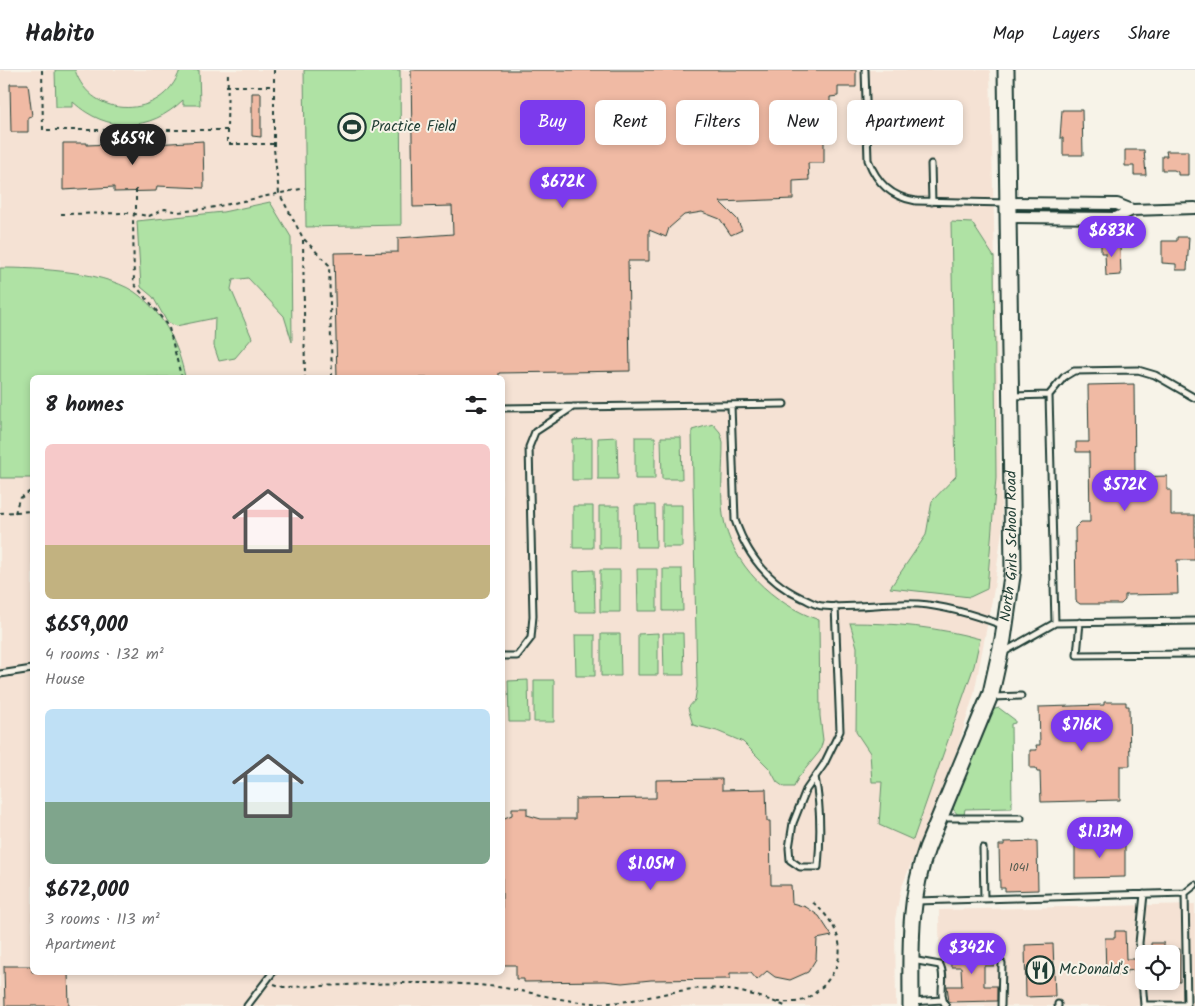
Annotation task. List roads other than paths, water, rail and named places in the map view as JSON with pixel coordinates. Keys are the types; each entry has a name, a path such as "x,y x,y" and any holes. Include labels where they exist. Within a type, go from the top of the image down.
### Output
{"main road":[{"name":"North Girls School Road","path":"911,1004 914,901 922,864 990,697 1000,655 1013,569 1006,70"}],"street":[{"path":"1008,210 1117,204 1132,210 1195,208"}],"lane":[{"path":"865,70 868,160 885,188 903,199 1008,210"},
{"path":"932,164 932,202"},
{"path":"1056,623 1049,395 1064,377 1074,371 1138,370 1155,375 1195,398"},
{"path":"1010,396 1049,395"},
{"path":"505,408 784,404"},
{"path":"731,405 735,520 741,537 753,559 767,575 786,589 821,606 918,604 976,615 1005,626"},
{"path":"505,656 517,656 531,638 533,616 529,447 534,432 573,407"},
{"path":"815,777 820,805 821,836 818,866 800,866 790,860 788,848 793,823 806,790 840,731 835,606"},
{"path":"1000,655 1056,623 1195,621"},
{"path":"1080,622 1077,655 1195,654"},
{"path":"0,674 30,669"},
{"path":"990,697 1021,696"},
{"path":"940,818 1021,818"},
{"path":"983,848 984,899"},
{"path":"914,901 1186,894 1195,885"},
{"path":"1144,894 1140,943 1144,1004 1187,1005 1186,894"},
{"path":"911,960 940,965 943,972 942,1000 946,1006"},
{"path":"1001,1006 1002,963"},
{"path":"247,1006 271,975"},
{"path":"911,1004 942,1000"}],"place":[{"name":"Practice Field","path":"352,127"},
{"name":"McDonald's","path":"1040,970"}]}
